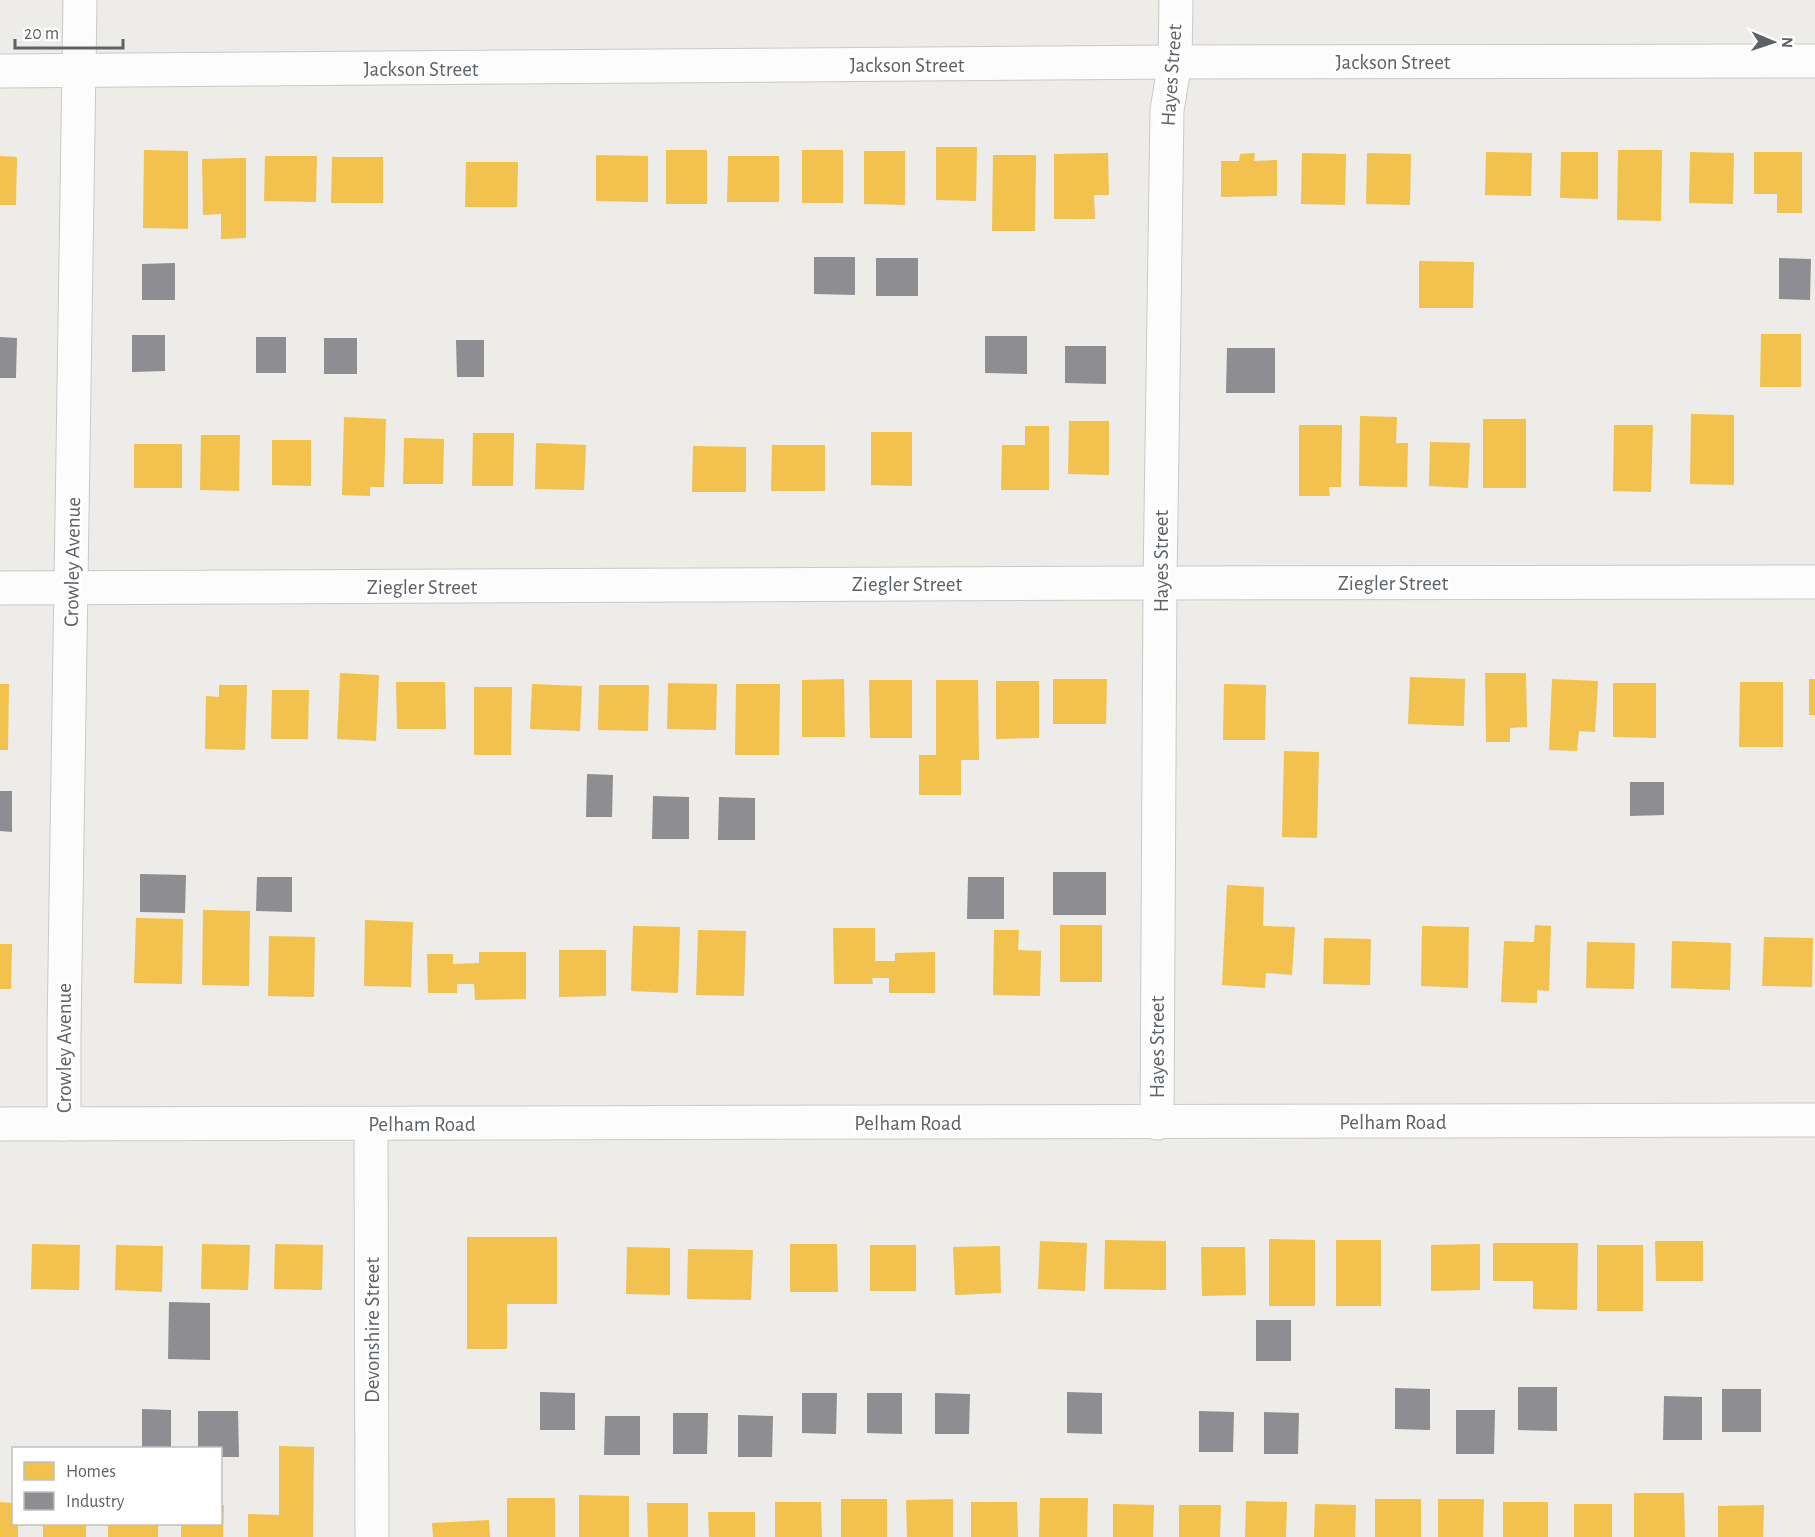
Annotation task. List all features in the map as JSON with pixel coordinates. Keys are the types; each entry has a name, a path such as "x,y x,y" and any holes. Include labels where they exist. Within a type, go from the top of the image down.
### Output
{"street":[{"name":"Crowley Avenue","path":"64,1124 80,0"},
{"name":"Hayes Street","path":"1157,1123 1160,583 1167,110 1175,62 1176,0"},
{"name":"Jackson Street","path":"0,71 1175,62 1815,61"},
{"name":"Ziegler Street","path":"0,588 1815,582"},
{"name":"Pelham Road","path":"0,1124 1815,1120"},
{"name":"Devonshire Street","path":"371,1124 372,1537"}],"building: Homes":[{"path":"936,147 977,147 976,201 936,200"},
{"path":"144,150 188,151 188,229 143,228"},
{"path":"666,150 707,150 707,204 666,204"},
{"path":"802,150 843,150 843,203 802,203"},
{"path":"1618,150 1662,150 1661,221 1617,220"},
{"path":"864,151 905,151 905,205 864,204"},
{"path":"1486,152 1532,153 1531,196 1485,195"},
{"path":"1561,152 1598,152 1598,199 1560,198"},
{"path":"1690,152 1734,153 1733,204 1689,203"},
{"path":"1754,152 1802,152 1802,213 1777,213 1777,194 1754,194"},
{"path":"1108,153 1109,195 1094,195 1095,219 1054,219 1054,154"},
{"path":"1255,153 1254,161 1277,160 1277,196 1221,197 1221,161 1239,161 1240,154"},
{"path":"1302,153 1346,154 1345,205 1301,204"},
{"path":"1367,153 1411,154 1410,205 1366,204"},
{"path":"596,155 648,156 648,202 596,201"},
{"path":"993,155 1036,155 1035,231 992,231"},
{"path":"0,156 17,157 16,205 0,205"},
{"path":"265,156 317,156 316,202 264,201"},
{"path":"728,156 779,156 779,202 727,202"},
{"path":"332,157 383,157 383,203 331,203"},
{"path":"246,158 246,238 221,239 221,214 203,215 202,159"},
{"path":"466,162 518,162 517,207 465,207"},
{"path":"1419,261 1474,262 1473,308 1419,308"},
{"path":"1761,334 1801,334 1801,387 1760,387"},
{"path":"1691,414 1734,415 1734,485 1690,484"},
{"path":"1360,416 1397,417 1396,443 1408,443 1407,487 1359,486"},
{"path":"344,417 386,419 384,487 370,487 370,496 342,495"},
{"path":"1483,419 1526,419 1526,488 1483,488"},
{"path":"1069,421 1109,421 1109,475 1068,474"},
{"path":"1299,425 1342,425 1341,487 1329,487 1330,496 1299,496"},
{"path":"1614,425 1653,425 1651,492 1613,491"},
{"path":"1025,426 1049,426 1049,490 1001,490 1002,445 1025,445"},
{"path":"871,432 912,432 912,486 871,485"},
{"path":"473,433 514,433 513,486 472,486"},
{"path":"201,435 240,435 239,491 200,490"},
{"path":"404,438 444,439 443,484 403,484"},
{"path":"272,440 311,440 311,486 272,485"},
{"path":"1430,442 1470,443 1468,488 1429,486"},
{"path":"536,443 586,445 584,490 535,489"},
{"path":"134,444 182,444 182,488 134,488"},
{"path":"772,445 825,445 825,491 771,491"},
{"path":"693,446 746,447 746,492 692,492"},
{"path":"340,673 379,675 376,741 337,739"},
{"path":"1485,673 1526,673 1527,727 1510,728 1510,742 1486,742"},
{"path":"1410,677 1465,679 1464,726 1408,724"},
{"path":"844,679 845,737 802,737 802,680"},
{"path":"1053,679 1107,679 1106,724 1053,724"},
{"path":"1552,679 1598,681 1595,732 1579,731 1577,751 1549,750"},
{"path":"1809,679 1815,679 1815,715 1809,715"},
{"path":"869,680 912,680 912,738 870,738"},
{"path":"936,680 978,680 979,760 961,760 961,795 919,795 919,755 936,755"},
{"path":"996,681 1039,681 1039,738 996,739"},
{"path":"396,682 445,682 446,729 397,729"},
{"path":"1740,682 1783,682 1783,747 1739,747"},
{"path":"668,683 717,684 716,730 667,729"},
{"path":"1613,683 1656,683 1656,738 1613,737"},
{"path":"0,684 9,684 8,750 0,750"},
{"path":"532,684 582,686 580,731 530,729"},
{"path":"736,684 780,684 779,755 735,755"},
{"path":"1224,684 1266,685 1265,740 1223,740"},
{"path":"219,685 247,685 245,750 205,749 206,696 219,697"},
{"path":"599,685 649,685 648,731 598,730"},
{"path":"474,687 512,687 511,755 474,755"},
{"path":"272,690 309,690 308,739 271,739"},
{"path":"1284,751 1319,752 1317,838 1282,837"},
{"path":"1227,885 1264,887 1263,926 1295,927 1292,975 1266,973 1265,988 1222,985"},
{"path":"203,910 250,911 249,986 202,985"},
{"path":"136,918 183,919 182,984 134,983"},
{"path":"365,920 413,922 411,987 364,986"},
{"path":"1060,925 1102,925 1102,982 1060,982"},
{"path":"1535,925 1551,926 1549,991 1537,990 1537,1003 1501,1002 1504,941 1534,942"},
{"path":"633,926 680,927 678,993 631,991"},
{"path":"1422,926 1469,927 1468,988 1421,986"},
{"path":"833,928 875,928 875,961 895,961 895,953 935,952 935,993 889,993 889,978 872,978 873,984 834,984"},
{"path":"698,930 746,931 744,996 696,995"},
{"path":"994,930 1019,930 1018,950 1041,951 1040,996 993,995"},
{"path":"269,936 315,937 314,997 268,996"},
{"path":"1764,937 1813,938 1812,987 1762,986"},
{"path":"1324,938 1371,939 1370,985 1323,984"},
{"path":"1672,941 1731,943 1730,990 1671,988"},
{"path":"1587,942 1635,943 1634,989 1586,988"},
{"path":"0,944 12,944 11,989 0,989"},
{"path":"559,950 606,950 606,996 559,997"},
{"path":"479,952 526,952 526,999 475,1000 474,984 457,984 457,993 428,993 427,954 453,954 453,964 479,963"},
{"path":"467,1237 557,1237 557,1304 507,1304 507,1349 467,1349"},
{"path":"1269,1239 1315,1240 1315,1306 1269,1306"},
{"path":"1105,1240 1166,1241 1166,1290 1104,1289"},
{"path":"1336,1240 1381,1240 1381,1306 1336,1306"},
{"path":"1040,1241 1087,1243 1085,1291 1038,1289"},
{"path":"1655,1241 1703,1241 1703,1281 1656,1281"},
{"path":"1493,1243 1578,1243 1577,1310 1533,1309 1533,1281 1493,1281"},
{"path":"32,1244 80,1245 79,1290 31,1289"},
{"path":"202,1244 250,1245 248,1290 201,1289"},
{"path":"275,1244 323,1245 322,1290 274,1289"},
{"path":"790,1244 837,1244 838,1292 790,1292"},
{"path":"1480,1244 1480,1290 1431,1291 1431,1245"},
{"path":"116,1245 163,1246 162,1292 115,1290"},
{"path":"870,1245 916,1245 916,1291 870,1291"},
{"path":"1597,1245 1643,1245 1643,1311 1597,1311"},
{"path":"1000,1246 1001,1293 955,1295 953,1247"},
{"path":"627,1247 670,1248 670,1295 626,1294"},
{"path":"1201,1247 1245,1247 1246,1295 1202,1296"},
{"path":"688,1249 753,1250 751,1300 687,1299"},
{"path":"279,1446 314,1447 313,1537 248,1537 248,1514 279,1515"},
{"path":"1634,1493 1684,1493 1685,1537 1634,1537"},
{"path":"579,1495 629,1496 629,1537 579,1537"},
{"path":"507,1498 555,1498 555,1537 507,1537"},
{"path":"1040,1498 1088,1498 1087,1537 1039,1537"},
{"path":"841,1499 887,1499 887,1537 841,1537"},
{"path":"953,1499 953,1537 907,1537 906,1500"},
{"path":"1375,1499 1421,1499 1421,1537 1375,1537"},
{"path":"1438,1499 1484,1499 1483,1537 1438,1537"},
{"path":"1246,1501 1287,1502 1286,1537 1245,1537"},
{"path":"0,1502 12,1503 12,1525 18,1525 18,1537 0,1537"},
{"path":"775,1502 821,1502 822,1537 775,1537"},
{"path":"971,1502 1017,1502 1018,1537 971,1537"},
{"path":"1503,1502 1548,1502 1548,1537 1503,1537"},
{"path":"647,1503 688,1503 688,1537 648,1537"},
{"path":"1113,1504 1154,1505 1153,1537 1113,1537"},
{"path":"1315,1504 1356,1505 1355,1537 1314,1537"},
{"path":"1574,1504 1612,1504 1612,1537 1574,1537"},
{"path":"222,1505 224,1505 223,1537 181,1537 181,1525 222,1525"},
{"path":"1179,1505 1221,1505 1220,1537 1179,1537"},
{"path":"1764,1505 1763,1537 1718,1537 1718,1506"},
{"path":"708,1512 755,1512 755,1537 709,1537"},
{"path":"489,1520 490,1537 433,1537 432,1523"},
{"path":"43,1525 86,1525 86,1537 43,1537"},
{"path":"108,1525 158,1525 158,1537 108,1537"}],"building: Industry":[{"path":"814,257 855,257 855,295 814,294"},
{"path":"876,258 918,258 918,296 876,296"},
{"path":"1779,258 1811,259 1810,300 1779,299"},
{"path":"175,263 175,300 142,300 142,264"},
{"path":"132,335 165,335 165,371 132,372"},
{"path":"985,336 1027,336 1027,374 985,373"},
{"path":"0,337 17,338 16,378 0,378"},
{"path":"256,337 286,337 286,373 256,373"},
{"path":"324,338 357,338 357,374 324,374"},
{"path":"456,340 484,340 484,377 457,377"},
{"path":"1065,346 1106,346 1106,384 1065,383"},
{"path":"1227,348 1275,348 1275,393 1226,393"},
{"path":"587,774 613,775 612,817 586,817"},
{"path":"1630,782 1664,782 1664,815 1630,816"},
{"path":"0,791 12,791 12,832 0,831"},
{"path":"653,796 689,797 689,839 652,839"},
{"path":"719,797 755,798 755,840 718,840"},
{"path":"1053,872 1106,872 1106,915 1053,915"},
{"path":"140,874 186,875 185,913 140,912"},
{"path":"257,877 292,877 292,912 256,911"},
{"path":"968,877 1004,877 1004,919 967,919"},
{"path":"169,1302 210,1303 210,1360 168,1359"},
{"path":"1256,1320 1291,1320 1291,1361 1256,1361"},
{"path":"1518,1387 1557,1387 1557,1431 1518,1430"},
{"path":"1395,1388 1430,1389 1430,1430 1395,1429"},
{"path":"1722,1389 1761,1389 1761,1432 1722,1432"},
{"path":"540,1392 575,1393 575,1430 540,1430"},
{"path":"1067,1392 1102,1393 1102,1434 1067,1433"},
{"path":"802,1393 837,1393 836,1434 802,1433"},
{"path":"867,1393 902,1393 902,1434 867,1433"},
{"path":"935,1393 970,1394 969,1434 935,1434"},
{"path":"1664,1396 1702,1397 1702,1440 1663,1440"},
{"path":"142,1409 171,1410 171,1447 142,1447"},
{"path":"1456,1410 1495,1410 1494,1454 1456,1454"},
{"path":"198,1411 238,1411 239,1457 222,1457 222,1447 198,1447"},
{"path":"1199,1411 1234,1412 1233,1452 1199,1452"},
{"path":"1264,1412 1299,1413 1298,1454 1264,1454"},
{"path":"673,1413 708,1413 707,1454 673,1454"},
{"path":"738,1415 773,1416 772,1457 738,1457"},
{"path":"605,1416 640,1416 640,1455 604,1455"}]}
